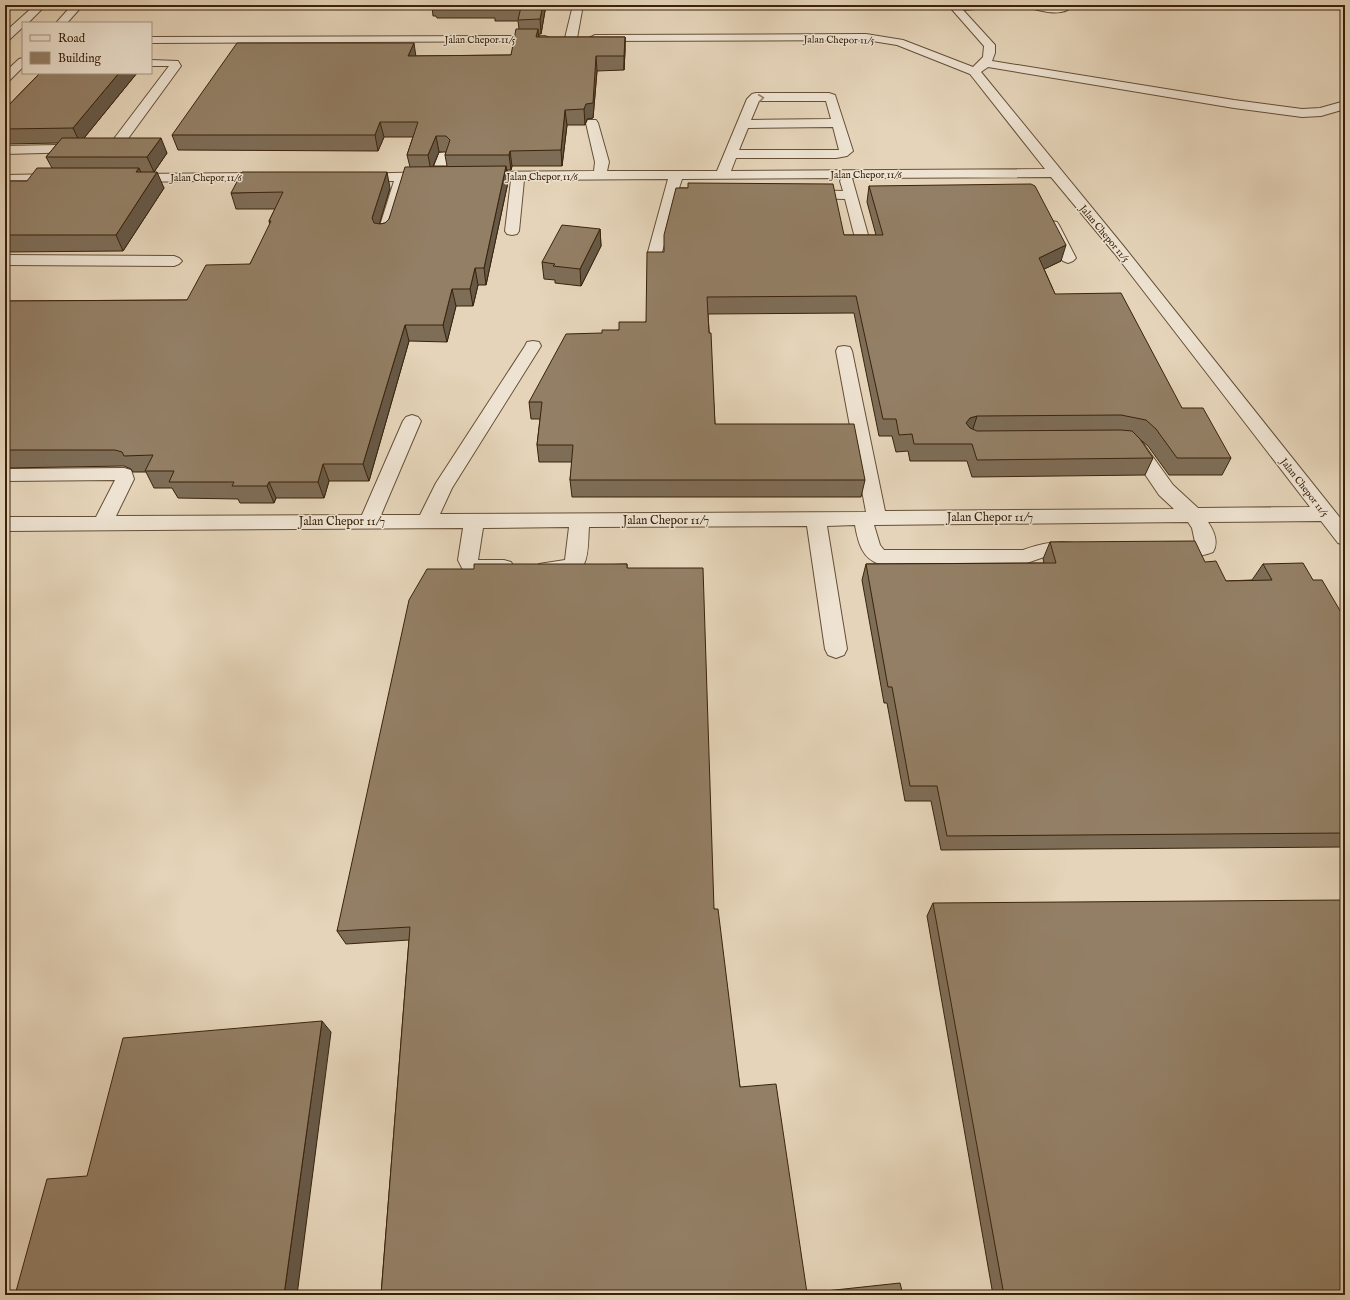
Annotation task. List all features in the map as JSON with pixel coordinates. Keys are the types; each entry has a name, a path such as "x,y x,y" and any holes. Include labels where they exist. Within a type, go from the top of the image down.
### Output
{"street":[{"path":"23,22 41,5"},
{"path":"62,22 78,5"},
{"path":"571,38 578,5"},
{"path":"954,6 986,5"},
{"path":"1031,5 1057,10 1062,10 1069,5"},
{"path":"954,6 990,49 980,67 1302,113 1321,112 1342,108"},
{"path":"5,39 22,23"},
{"name":"Jalan Chepor 11/5","path":"152,40 251,39 245,48 246,50 408,50 414,48 418,39 462,39 460,46 464,49 498,48 501,39 866,37 898,42 980,67 1055,173 1120,251 1345,538"},
{"path":"5,39 17,40"},
{"path":"5,78 22,62"},
{"path":"5,150 114,148 175,66 174,63 152,63"},
{"path":"722,175 753,99 756,97 831,98 846,151 842,153 731,154"},
{"path":"803,109 834,109"},
{"path":"749,110 765,110"},
{"path":"592,123 602,162 600,175"},
{"path":"743,124 838,123"},
{"path":"736,140 751,139"},
{"path":"827,139 842,139"},
{"path":"438,176 444,156"},
{"path":"912,173 917,188"},
{"name":"Jalan Chepor 11/6","path":"467,176 1055,173"},
{"path":"845,174 863,242"},
{"path":"655,252 676,175"},
{"path":"384,235 402,176"},
{"path":"346,177 453,176"},
{"path":"512,231 518,176"},
{"name":"Jalan Chepor 11/6","path":"116,178 283,177"},
{"path":"5,179 76,178"},
{"path":"671,192 718,193"},
{"path":"796,194 851,195"},
{"path":"1045,211 1068,258"},
{"path":"5,260 174,261"},
{"path":"427,521 443,488 533,346"},
{"path":"844,351 870,518 869,542 873,554 880,557 1024,557 1043,550 1098,550"},
{"path":"369,521 412,421"},
{"path":"1114,439 1131,442 1140,451 1166,490 1195,516 1206,539 1206,547 1201,549 1153,549"},
{"path":"5,475 124,474 125,479 103,523"},
{"name":"Jalan Chepor 11/7","path":"5,524 1326,514"},
{"path":"816,519 836,649"},
{"path":"474,520 468,560 470,565 477,567 565,569 572,567 575,564 580,520"}],"building":[{"path":"494,5 543,5 540,19 518,20 521,7 493,7"},
{"path":"516,29 538,29 536,37 625,37 624,56 596,56 593,103 586,104 584,109 565,110 561,150 510,151 509,155 445,155 450,140 446,136 436,136 428,155 407,155 418,122 380,122 375,135 172,135 237,43 414,43 408,56 511,55"},
{"path":"39,74 118,74 73,128 5,129 5,109"},
{"path":"62,138 161,138 147,157 46,157"},
{"path":"506,166 484,268 475,268 470,289 452,289 443,325 405,325 363,464 323,464 318,482 269,482 267,486 232,486 234,482 169,482 174,471 145,471 153,455 124,456 122,452 115,450 5,450 5,301 187,300 206,265 250,264 271,221 269,221 283,192 231,193 242,172 387,172 372,218 374,223 380,224 385,223 389,219 405,167"},
{"path":"37,168 139,168 136,172 157,172 116,235 5,235 5,181 27,181"},
{"path":"688,183 833,184 844,235 883,235 869,186 1031,184 1035,186 1066,245 1039,258 1055,294 1121,293 1182,408 1203,408 1231,458 1177,458 1156,429 1146,420 1121,415 977,416 970,418 966,423 970,428 977,431 1132,431 1140,439 1153,458 977,460 972,444 914,444 912,434 899,435 896,419 883,419 856,296 707,297 709,333 711,333 715,424 854,424 865,480 570,480 573,445 537,445 542,402 529,402 566,334 602,333 602,330 619,330 619,322 646,322 647,252 664,252 664,235 676,188 688,188"},
{"path":"562,225 600,229 580,269 553,266 555,264 542,262"},
{"path":"1195,541 1205,562 1216,561 1226,581 1272,580 1263,564 1303,563 1313,580 1322,580 1345,619 1345,833 947,836 937,786 910,786 892,687 888,687 866,564 1056,563 1050,542"},
{"path":"474,564 627,564 627,568 703,568 714,909 718,909 740,1087 776,1084 807,1293 900,1283 903,1295 381,1295 410,927 337,931 409,600 427,569 474,569"},
{"path":"1345,900 1345,1295 1004,1295 933,903"},
{"path":"322,1021 284,1295 15,1295 47,1179 87,1176 123,1038"}]}
